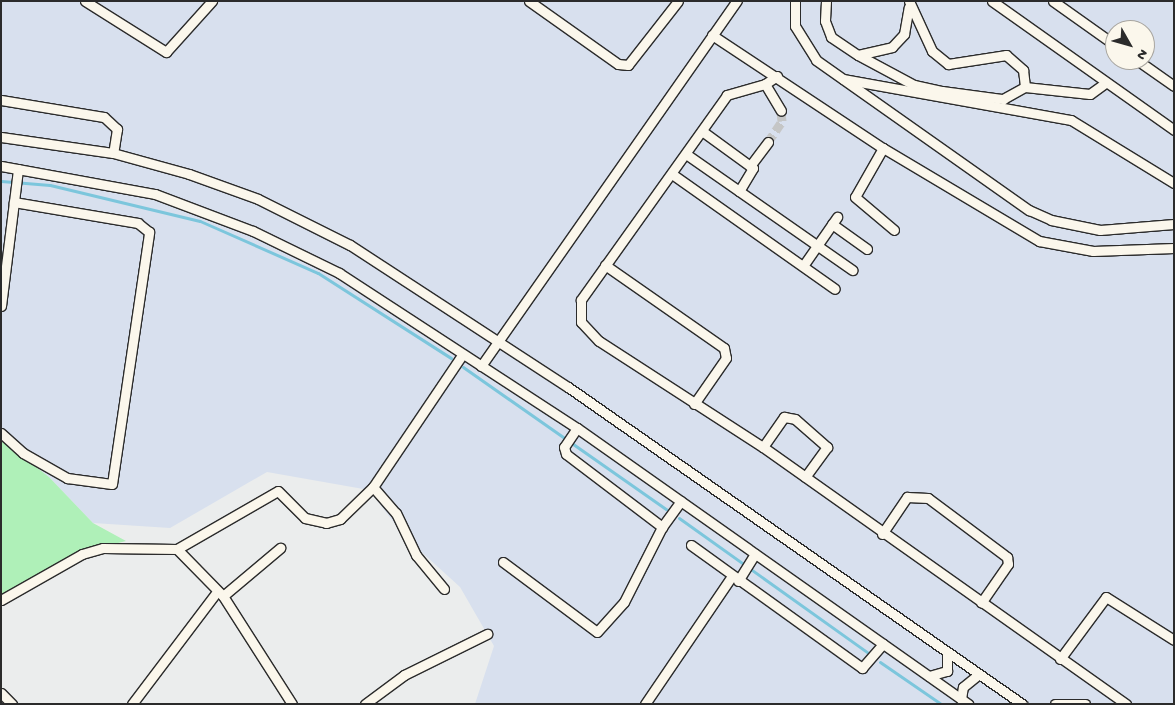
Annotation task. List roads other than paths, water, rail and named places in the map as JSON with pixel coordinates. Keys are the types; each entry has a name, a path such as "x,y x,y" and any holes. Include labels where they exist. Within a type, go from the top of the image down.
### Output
{"street":[{"path":"85,1 166,52 212,1"},
{"path":"530,1 618,64 628,65 678,1"},
{"path":"481,366 737,1"},
{"path":"795,1 795,26 808,49 838,78 1045,218 1100,230 1174,224"},
{"path":"826,1 824,21 831,37 858,55 914,85 942,91 1003,99 1025,86 1090,94 1105,82"},
{"path":"858,55 876,54 892,47 904,34 910,18 909,1"},
{"path":"909,1 932,51 942,62 950,65 1006,55 1023,70 1025,86"},
{"path":"992,1 1174,130"},
{"path":"1052,1 1105,38"},
{"path":"712,35 777,76 882,148 1039,241 1093,251 1174,248"},
{"path":"1151,70 1174,86"},
{"path":"777,76 765,84 733,90 581,300 581,322 599,341 694,404 763,446 882,534 1126,704"},
{"path":"838,78 1072,120 1174,182"},
{"path":"765,84 781,112"},
{"path":"1,100 104,117 117,129 113,152"},
{"path":"702,131 750,166 752,172 739,191"},
{"path":"1,137 113,152 234,190 314,226 372,258 498,344 568,387 1022,704"},
{"path":"750,166 768,142"},
{"path":"882,148 855,197 894,230"},
{"path":"686,154 852,270"},
{"path":"1,166 17,178 109,183 211,212 339,273 462,355 577,428 681,501 749,562 883,644 965,701"},
{"path":"672,174 835,289"},
{"path":"1,306 17,178"},
{"path":"1,433 23,453 67,478 112,484 149,232 138,223 14,202"},
{"path":"803,266 835,220 867,249"},
{"path":"605,265 724,348 726,358 694,404"},
{"path":"1,600 89,552 103,548 177,549 278,491 305,518 326,522 345,515 373,487 462,355"},
{"path":"763,446 784,416 795,419 827,447 805,477"},
{"path":"577,428 569,440 566,454 662,527"},
{"path":"373,487 396,514 416,554 444,589"},
{"path":"882,534 907,498 920,494 935,503 1007,557 1008,564 981,603"},
{"path":"503,562 597,632 624,602 662,527 681,501"},
{"path":"691,545 735,579 862,668 883,644"},
{"path":"132,704 220,595 280,548"},
{"path":"177,549 220,595 292,704"},
{"path":"645,704 749,562"},
{"path":"1060,659 1106,597 1174,640"},
{"path":"365,704 404,674 487,634"},
{"path":"928,676 947,671 947,652"},
{"path":"965,701 964,687 978,674"},
{"path":"1,693 12,704"},
{"path":"1056,704 1085,704"}],"waterway":[{"path":"1,181 50,185 200,221 318,273 451,358"},
{"path":"463,367 666,509"},
{"path":"679,518 867,652"},
{"path":"880,662 941,704"}],"tunnel":[{"path":"768,142 782,121 781,111"}]}
